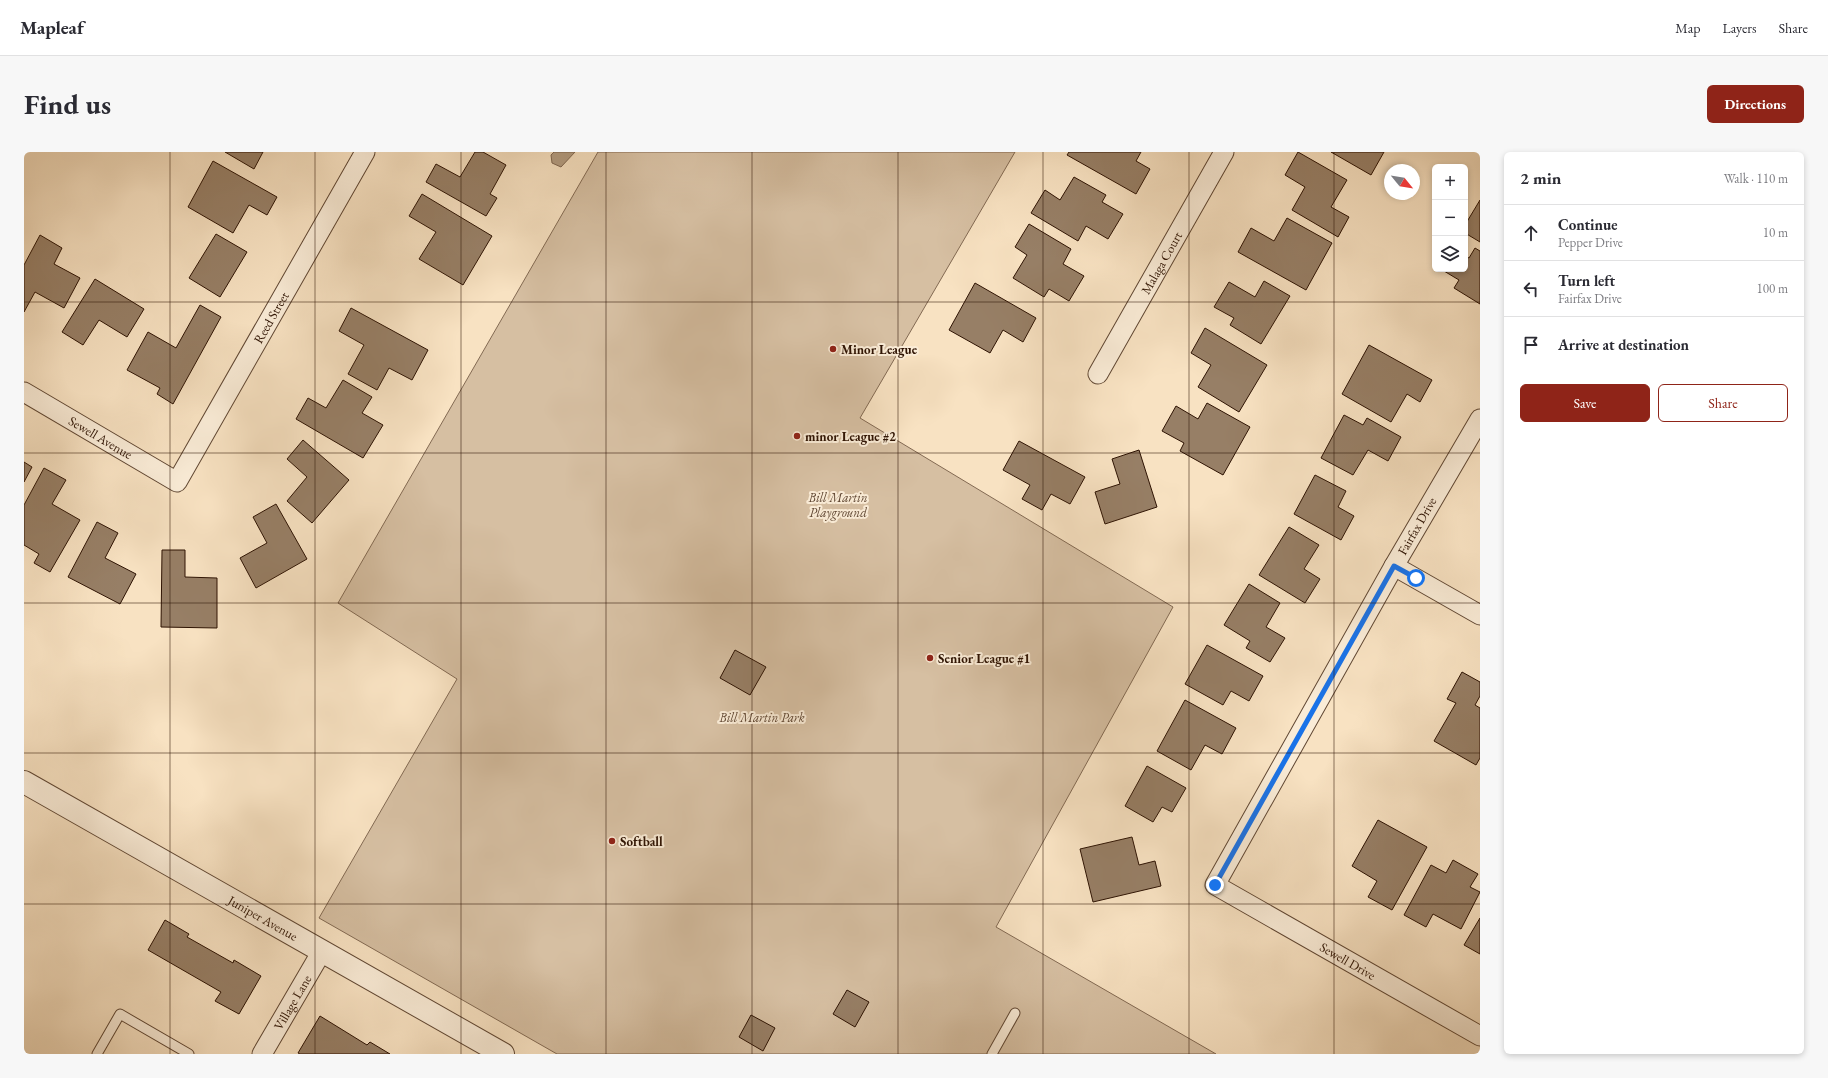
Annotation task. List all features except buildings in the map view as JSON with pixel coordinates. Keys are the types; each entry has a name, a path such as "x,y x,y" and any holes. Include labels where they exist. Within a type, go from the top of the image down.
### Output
{"street":[{"name":"Reed Street","path":"177,482 365,152"},
{"name":"Malaga Court","path":"1098,374 1224,152"},
{"name":"Sewell Avenue","path":"24,392 177,482"},
{"name":"Fairfax Drive","path":"1215,885 1394,566 1480,419"},
{"path":"1394,566 1480,615"},
{"name":"Juniper Avenue","path":"24,782 503,1054"},
{"name":"Sewell Drive","path":"1215,885 1480,1036"},
{"name":"Village Lane","path":"262,1054 322,951"}],"lane":[{"path":"992,1054 1015,1013"},
{"path":"97,1054 120,1014 189,1054"}],"green space":[{"name":"Bill Martin Park","path":"598,152 1015,152 860,418 1173,607 996,927 1216,1054 557,1054 319,918 457,679 338,603"}],"shaded area":[{"path":"554,152 575,152 561,167 552,163 551,155"}],"place":[{"name":"Minor League","path":"833,349"},
{"name":"minor League #2","path":"797,436"},
{"name":"Senior League #1","path":"930,658"},
{"name":"Softball","path":"612,841"}],"route":[{"path":"1215,885 1394,566 1416,578"}],"park label":[{"name":"Bill Martin Playground","path":"838,504"}]}
